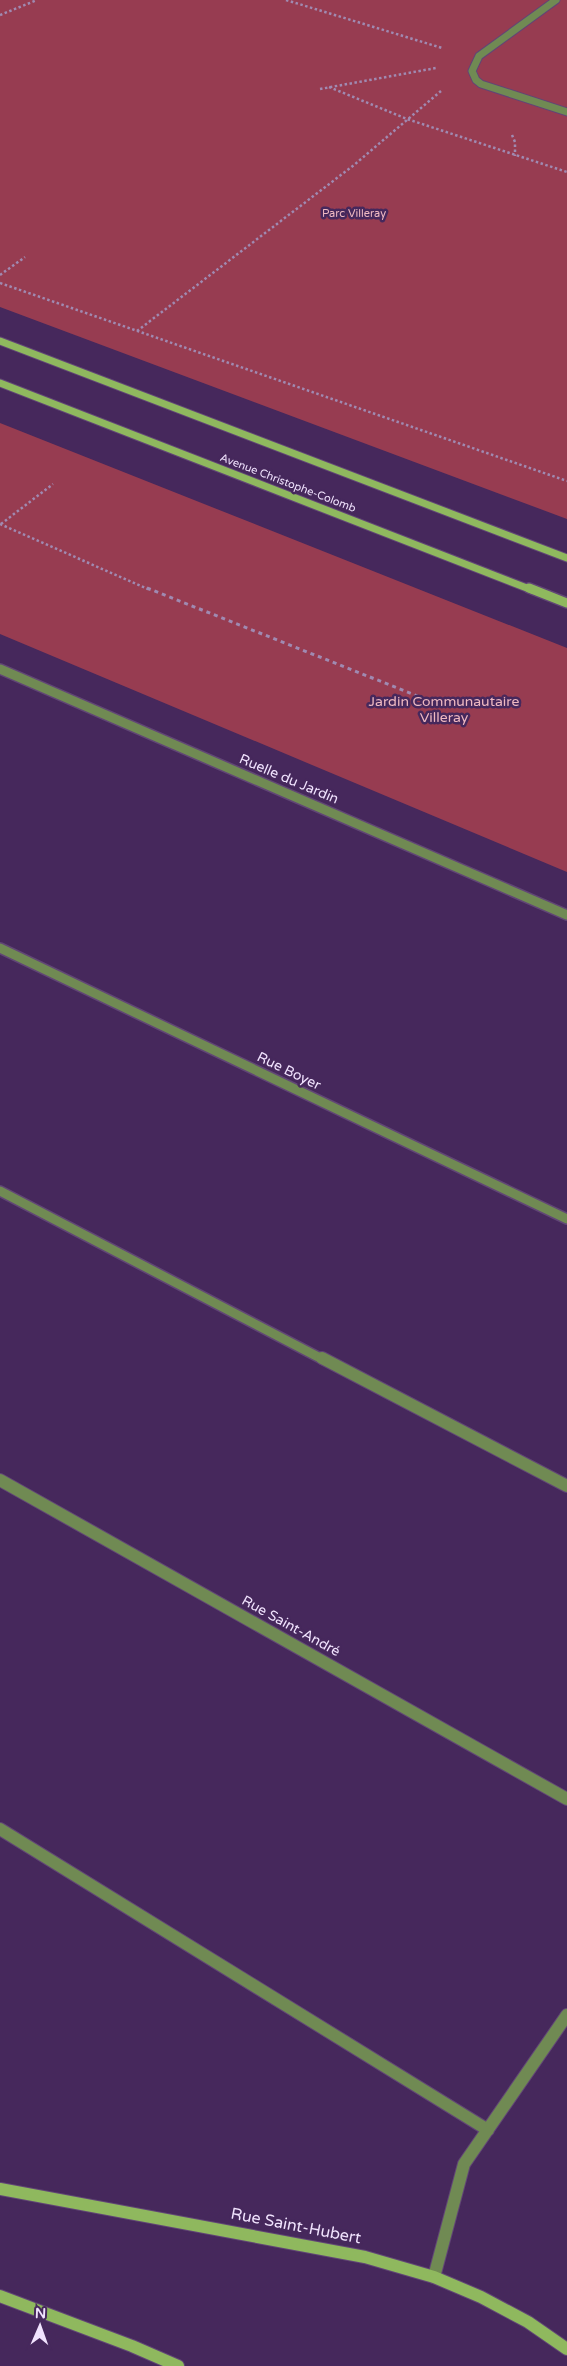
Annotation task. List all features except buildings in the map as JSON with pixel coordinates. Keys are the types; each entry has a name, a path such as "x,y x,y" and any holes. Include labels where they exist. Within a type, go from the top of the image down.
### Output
{"main road":[{"path":"0,341 567,558"},
{"name":"Avenue Christophe-Colomb","path":"0,383 567,604"},
{"name":"Rue Saint-Hubert","path":"0,2189 365,2257 434,2277 481,2296 512,2313 567,2349"},
{"path":"0,2296 132,2346 178,2366"}],"street":[{"path":"556,0 479,56 474,63 472,71 473,76 481,84 567,112"},
{"name":"Ruelle du Jardin","path":"0,669 567,915"},
{"name":"Rue Boyer","path":"0,948 567,1219"},
{"path":"0,1191 567,1486"},
{"name":"Rue Saint-André","path":"0,1480 567,1799"},
{"path":"0,1829 488,2130"},
{"path":"434,2277 464,2164 567,2015"}],"path":[{"path":"0,14 37,0"},
{"path":"137,331 354,165 474,63 455,52 436,45 286,0"},
{"path":"320,89 436,68"},
{"path":"329,87 407,119 567,172"},
{"path":"0,275 25,257"},
{"path":"0,283 567,481"},
{"path":"54,484 0,524 124,580 198,607 445,707"}],"green space":[{"name":"Parc Villeray","path":"0,0 567,0 567,519 0,307"},
{"name":"Jardin Communautaire Villeray","path":"0,423 567,648 567,872 0,634"}]}
